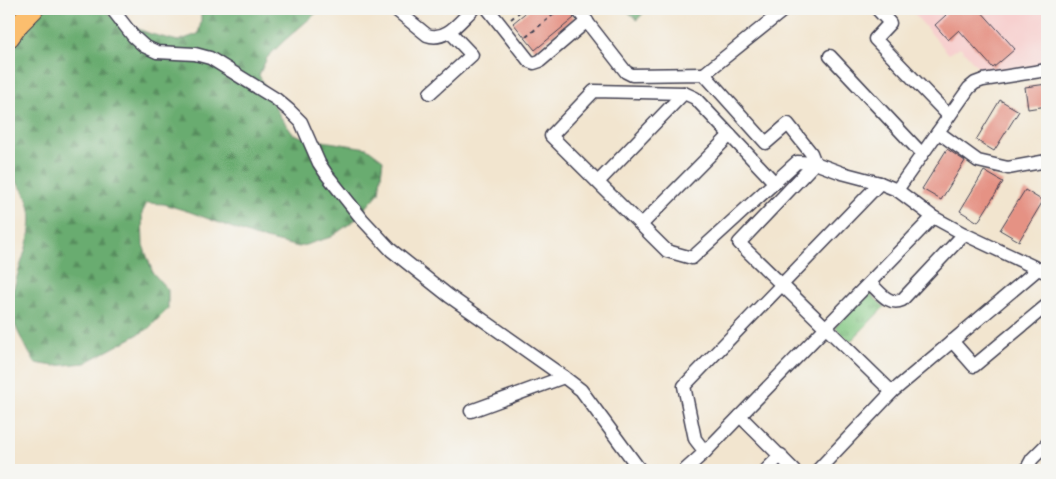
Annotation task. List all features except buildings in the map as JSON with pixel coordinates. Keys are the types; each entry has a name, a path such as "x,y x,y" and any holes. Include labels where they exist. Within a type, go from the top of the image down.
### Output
{"highway":[{"path":"9,38 34,9"}],"street":[{"path":"112,9 133,36 144,46 157,52 195,54 210,58 276,99 289,110 301,122 319,163 327,175 362,219 392,250 449,296 581,390 640,470"},
{"path":"395,9 432,37 438,37 450,32 473,9"},
{"path":"488,9 528,61 534,63 537,63 587,21"},
{"path":"577,9 626,72 632,75 704,74 785,9"},
{"path":"877,9 890,23 875,39 949,116"},
{"path":"430,93 472,55 450,32"},
{"path":"830,56 922,154"},
{"path":"897,190 969,88 983,80 1047,70"},
{"path":"704,74 766,142 788,124 811,153 815,163"},
{"path":"775,183 695,98 684,93 594,91 551,136 667,251 692,258 775,183 797,162 815,163 897,190 933,217 964,234 1043,271 952,341 892,392 818,470"},
{"path":"598,182 684,93"},
{"path":"938,132 978,161 1008,168 1047,161"},
{"path":"641,224 730,135"},
{"path":"815,163 739,243 892,392"},
{"path":"705,452 695,439 684,386 880,183"},
{"path":"685,470 705,452 933,217"},
{"path":"870,282 888,300 897,302 902,300 964,234"},
{"path":"952,341 974,366 1047,305"},
{"path":"471,410 564,377"},
{"path":"740,416 794,470"},
{"path":"1026,470 1032,459 1047,444"},
{"path":"766,470 781,455"}],"path":[{"path":"502,27 523,9"},
{"path":"516,45 560,9"}],"shaded area":[{"path":"910,9 1047,9 1047,64 983,73 960,47 949,54"}],"green space":[{"path":"22,9 102,9 117,20 151,34 178,41 198,34 201,22 201,9 321,9 267,58 259,75 280,116 293,134 310,139 367,148 383,160 379,193 355,220 331,237 299,247 254,236 164,204 147,203 142,213 143,245 153,273 168,290 168,309 148,329 85,363 54,366 35,363 17,329 10,304 30,227 28,200 21,187 9,174 9,14"},
{"path":"625,9 647,9 637,20"},
{"path":"869,292 884,307 850,342 835,327"}]}
